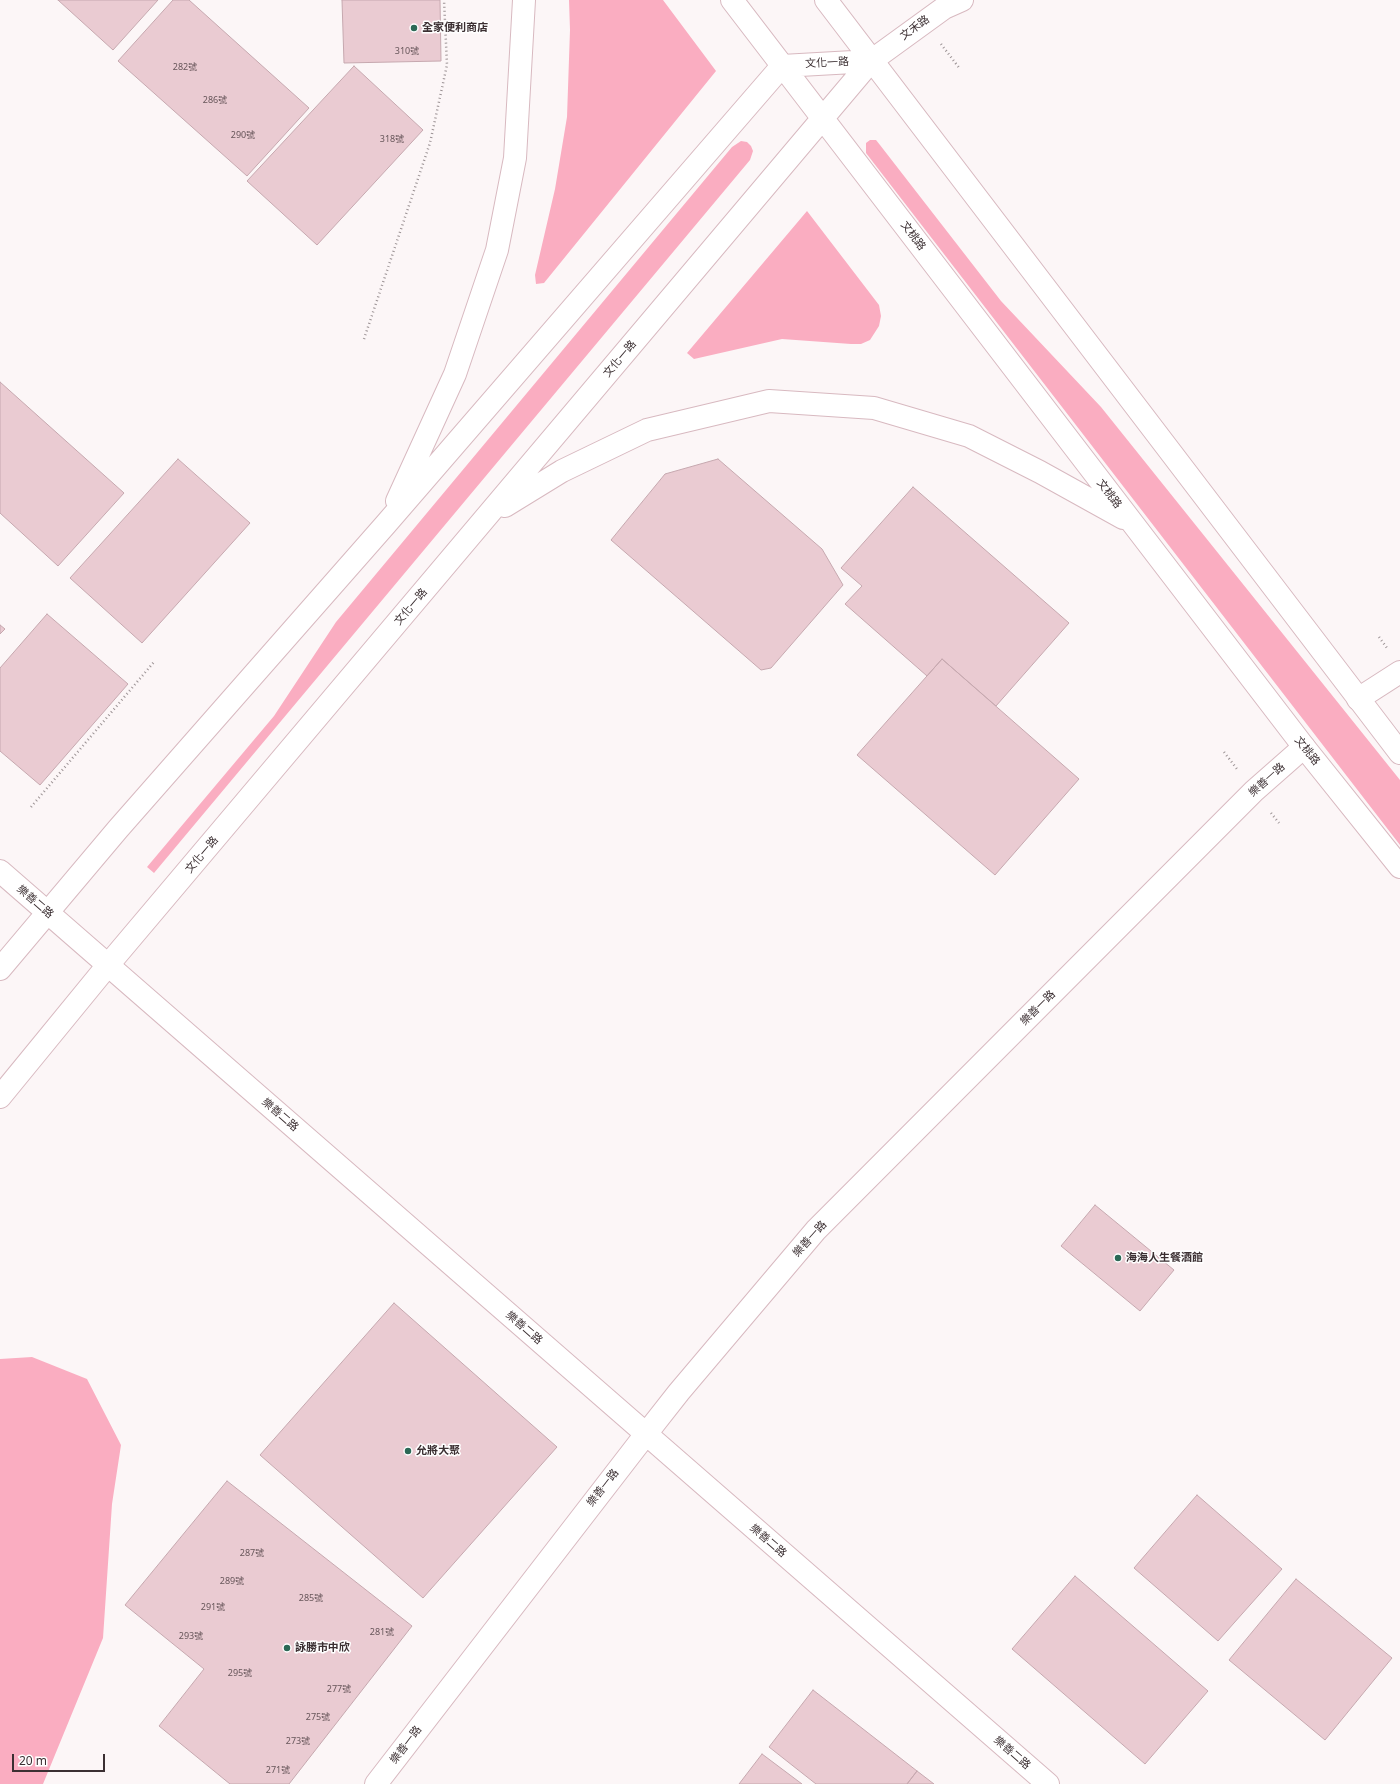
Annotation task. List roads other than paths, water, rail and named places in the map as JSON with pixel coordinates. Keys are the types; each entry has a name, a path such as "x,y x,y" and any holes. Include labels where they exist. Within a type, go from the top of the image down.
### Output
{"street":[{"path":"386,524 455,374 497,250 515,158 524,0"},
{"name":"文化一路","path":"732,0 823,118"},
{"name":"文化一路","path":"826,0 871,61"},
{"name":"文禾路","path":"871,61 939,11 962,0"},
{"path":"871,61 1400,753"},
{"name":"文化一路","path":"782,66 871,61"},
{"name":"文化一路","path":"0,1097 108,965 871,61"},
{"path":"0,969 46,912 386,524 782,66"},
{"name":"文桃路","path":"823,118 1131,523 1304,747 1400,866"},
{"path":"488,516 562,471 647,430 769,401 874,408 969,436 1040,472 1131,523"},
{"path":"1358,699 1400,672"},
{"name":"樂善一路","path":"376,1784 679,1392 816,1230 1249,797 1304,747"},
{"name":"樂善二路","path":"0,872 1048,1784"}],"place":[{"name":"全家便利商店","path":"414,28"},
{"name":"海海人生餐酒館","path":"1118,1258"},
{"name":"允將大聚","path":"408,1451"},
{"name":"詠勝市中欣","path":"287,1648"}]}
